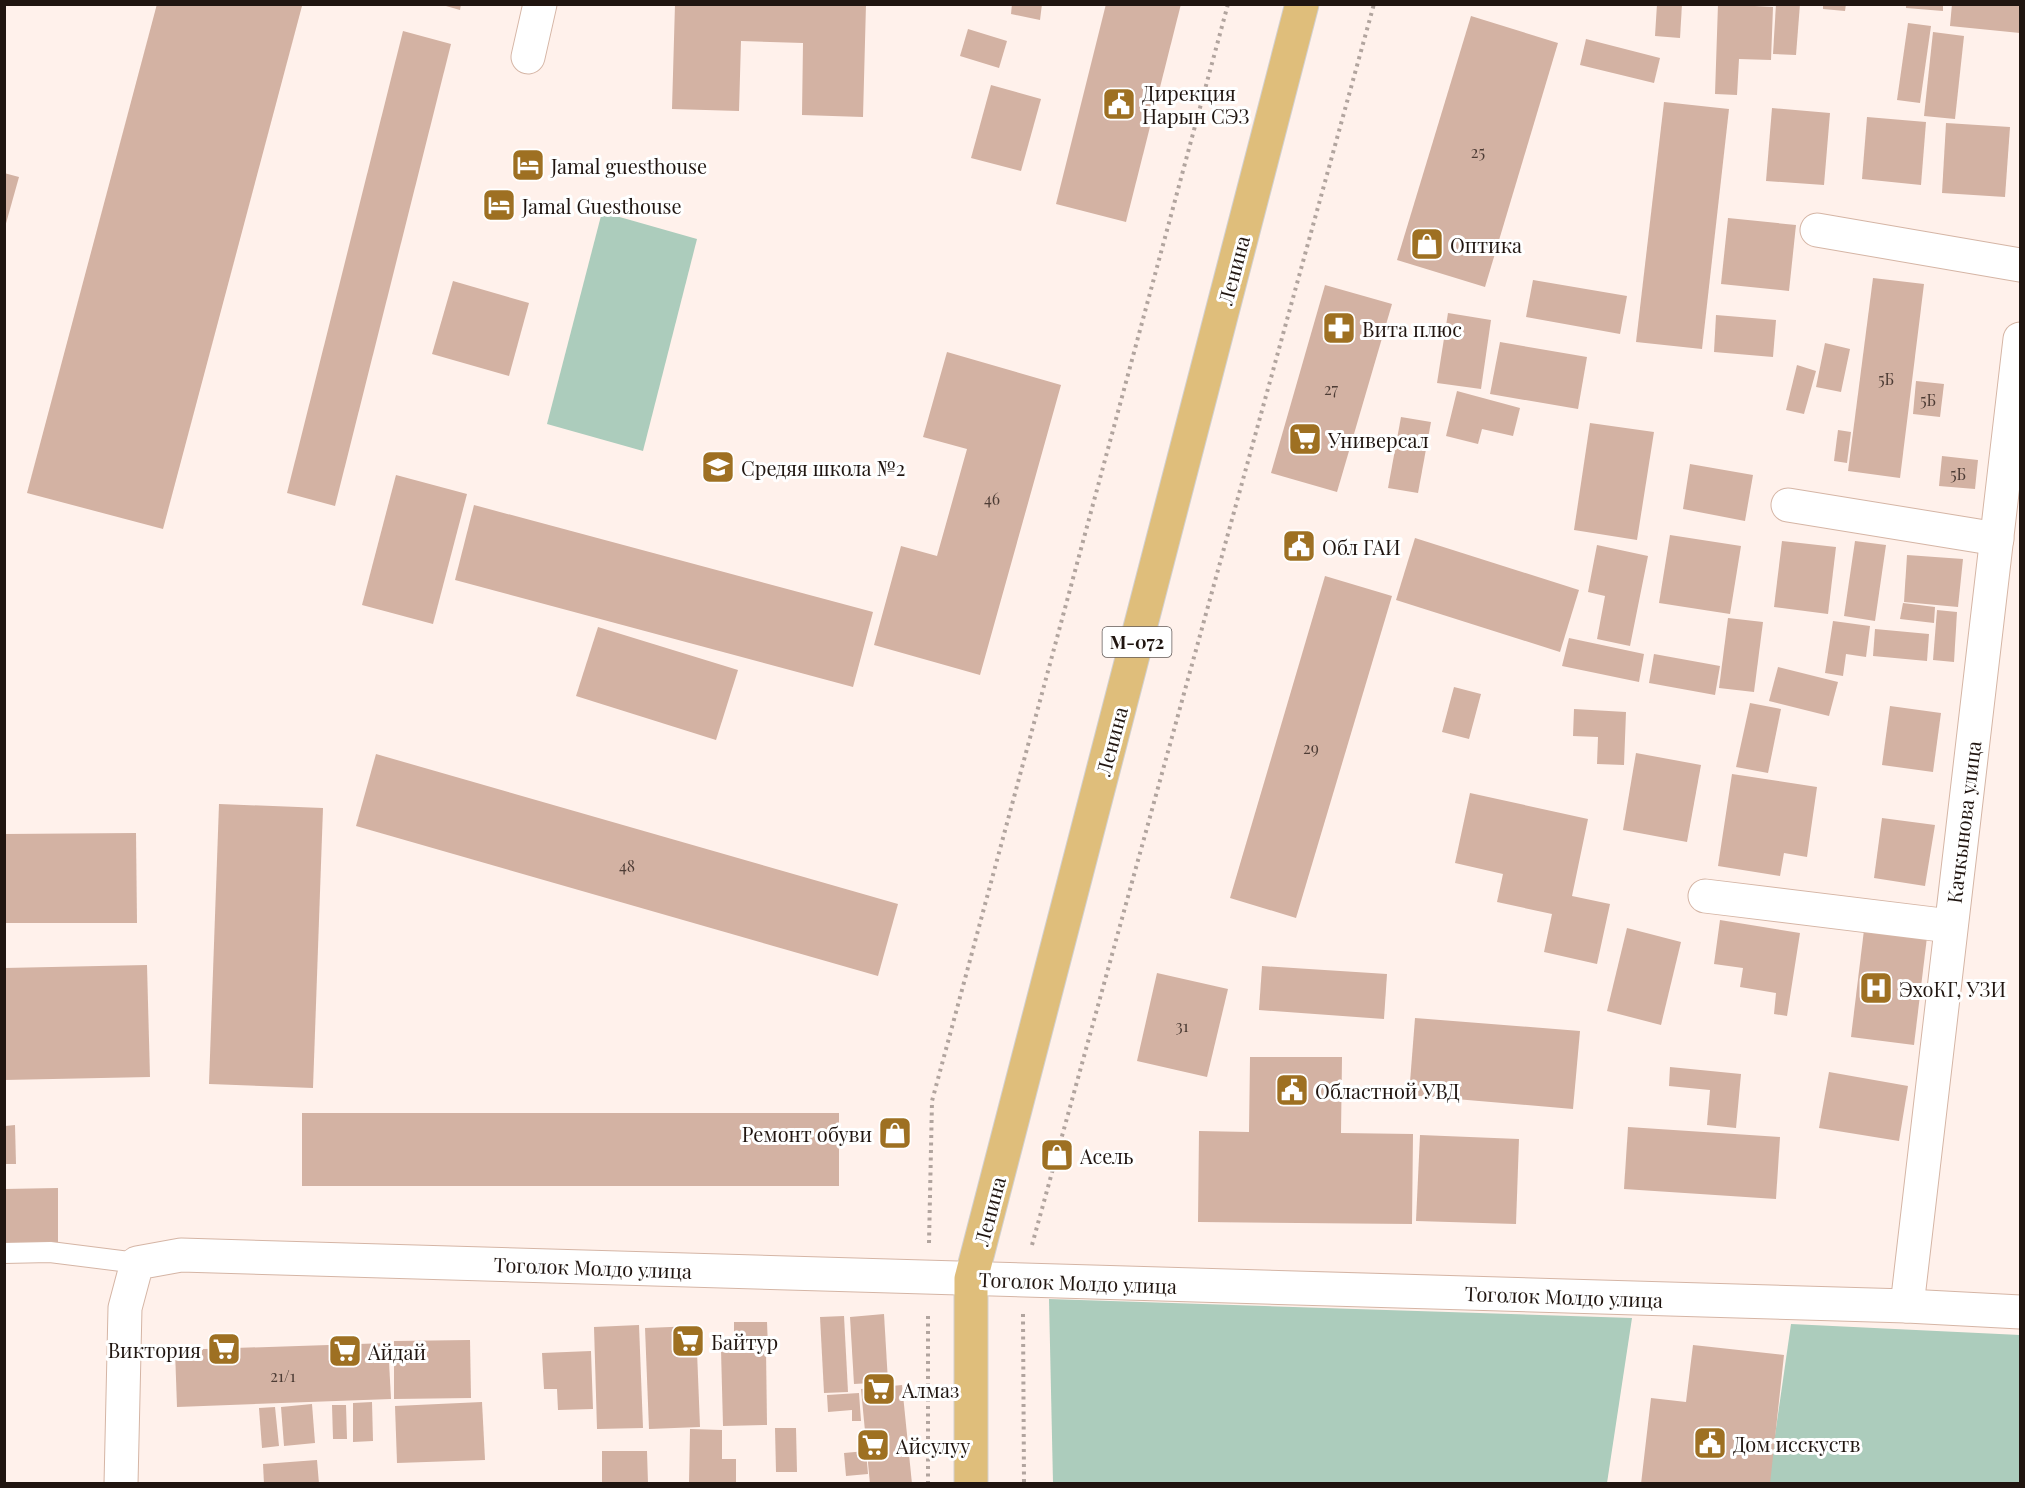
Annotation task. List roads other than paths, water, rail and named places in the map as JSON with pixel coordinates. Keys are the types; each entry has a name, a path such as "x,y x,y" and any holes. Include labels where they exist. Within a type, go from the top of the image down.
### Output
{"main road":[{"name":"Ленина","path":"971,1484 971,1279 1302,4"}],"street":[{"path":"528,57 540,4"},
{"path":"1817,230 2020,265"},
{"name":"Качкынова улица","path":"1907,1306 2020,339"},
{"path":"1788,505 1997,539"},
{"path":"1705,896 1950,926"},
{"name":"Тоголок Молдо улица","path":"137,1263 181,1255 1907,1306 2020,1312"},
{"path":"121,1484 125,1308 137,1263"}],"lane":[{"path":"4,1253 50,1252 137,1263"}],"place":[{"name":"Дирекция Нарын СЭЗ","path":"1119,104"},
{"name":"Jamal guesthouse","path":"528,165"},
{"name":"Jamal Guesthouse","path":"499,205"},
{"name":"Оптика","path":"1427,244"},
{"name":"Вита плюс","path":"1339,328"},
{"name":"Универсал","path":"1305,439"},
{"name":"Средяя школа №2","path":"718,467"},
{"name":"Обл ГАИ","path":"1299,546"},
{"name":"ЭхоКГ, УЗИ","path":"1876,988"},
{"name":"Областной УВД","path":"1292,1090"},
{"name":"Ремонт обуви","path":"895,1133"},
{"name":"Асель","path":"1057,1155"},
{"name":"Байтур","path":"688,1341"},
{"name":"Виктория","path":"224,1349"},
{"name":"Айдай","path":"345,1351"},
{"name":"Алмаз","path":"879,1389"},
{"name":"Дом исскуств","path":"1710,1443"},
{"name":"Айсулуу","path":"873,1445"}]}
